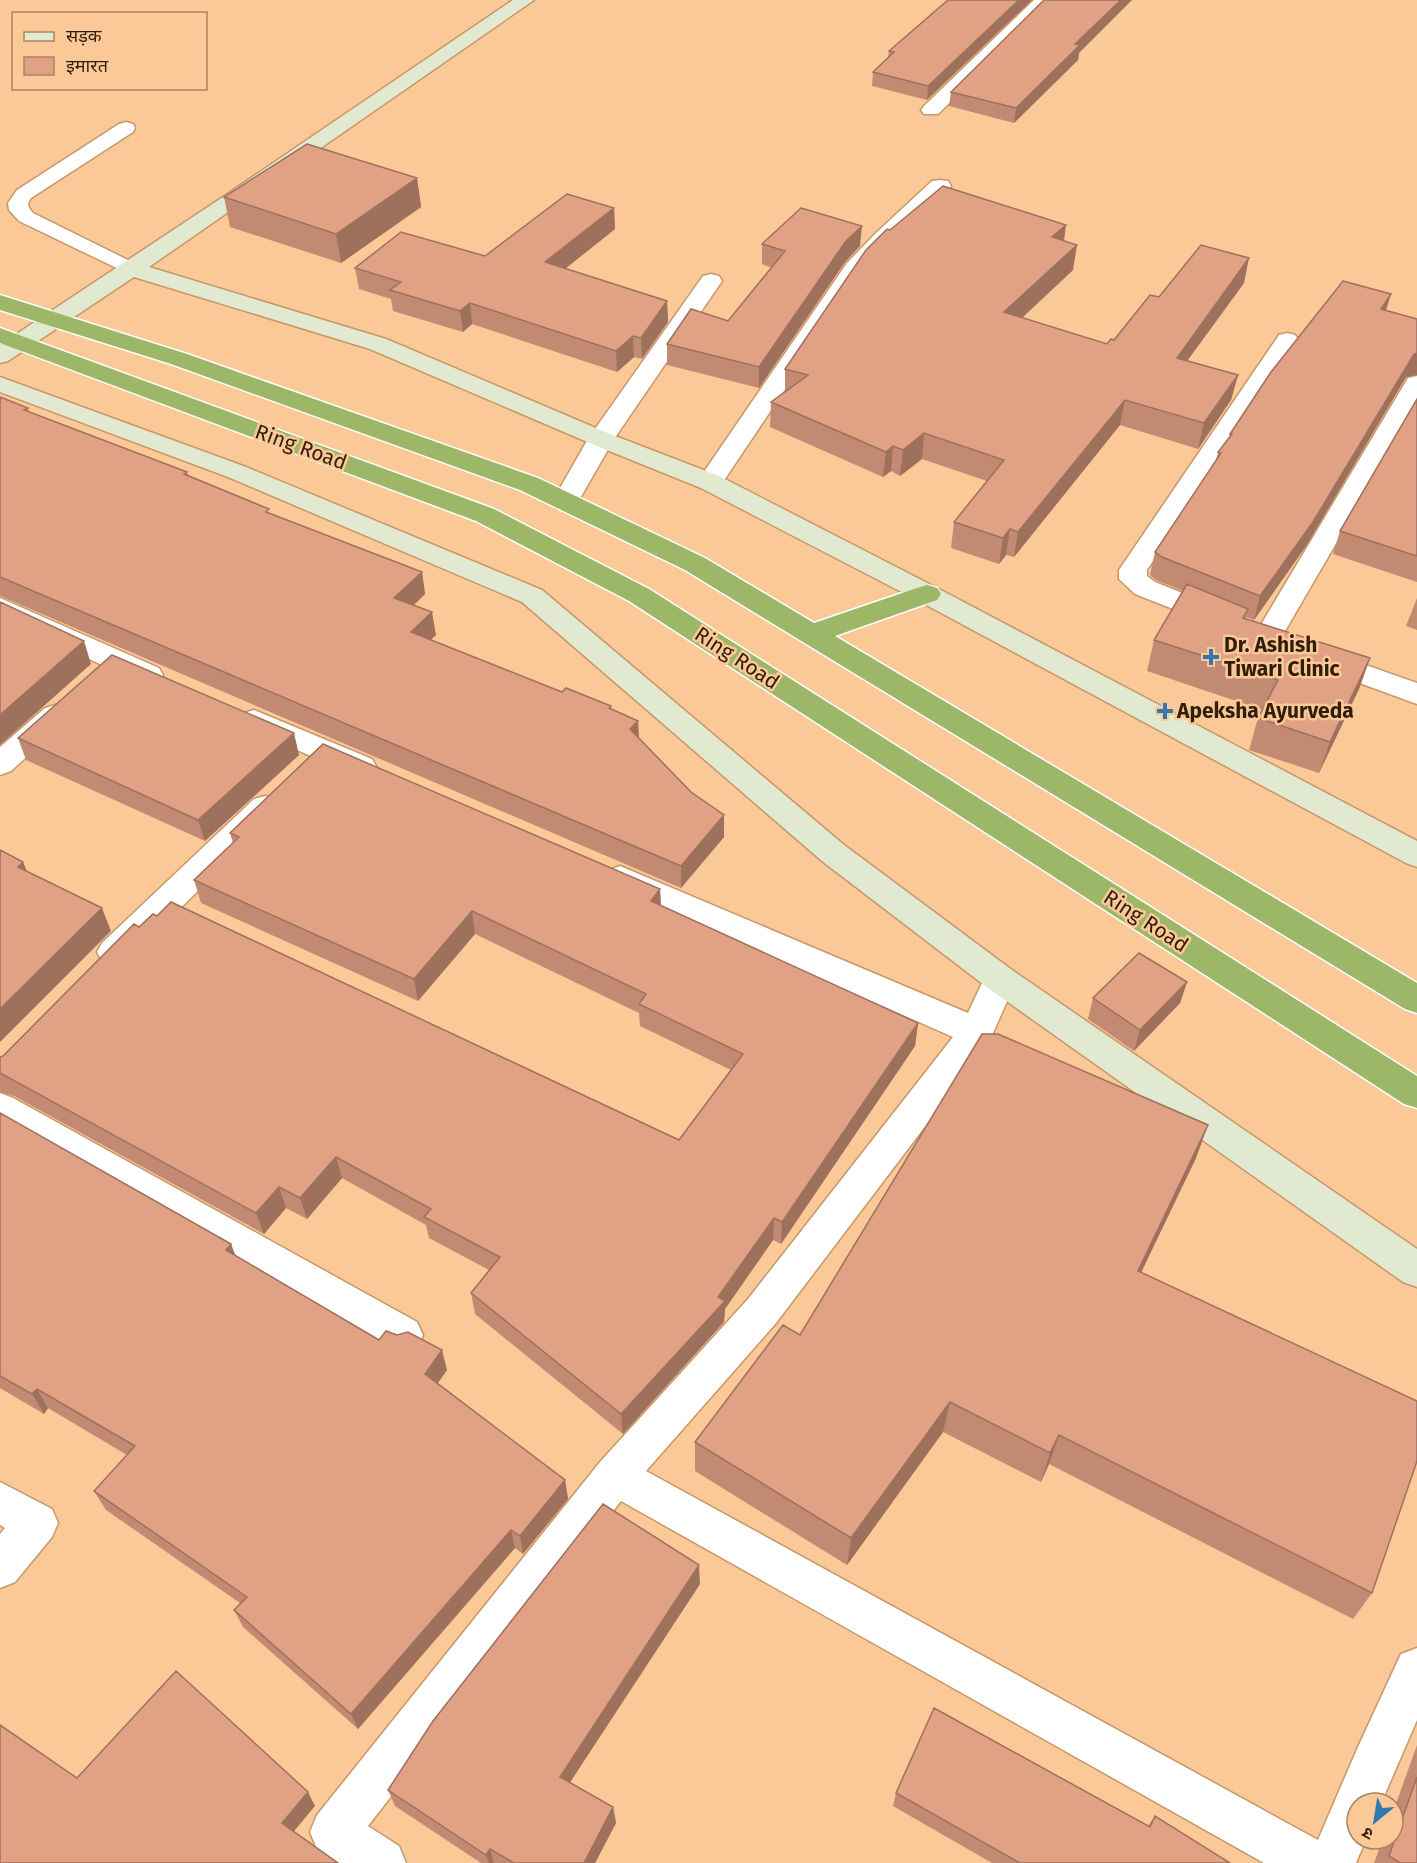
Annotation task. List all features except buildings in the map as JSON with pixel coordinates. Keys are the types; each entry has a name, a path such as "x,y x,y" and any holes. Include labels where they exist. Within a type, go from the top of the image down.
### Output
{"highway":[{"name":"Ring Road","path":"0,302 179,358 529,484 695,564 1417,1000"},
{"name":"Ring Road","path":"7,344 485,515 639,595 1417,1094"},
{"path":"811,634 927,594"}],"street":[{"path":"7,344 57,320 129,268 237,198 525,0"},
{"path":"931,110 1045,0"},
{"path":"710,482 836,297 842,283 858,264 940,186"},
{"path":"129,268 378,344 601,439 710,482 927,594 1417,855"},
{"path":"565,502 601,439 711,281"},
{"path":"1287,340 1133,570 1133,579 1145,588 1285,645 1417,694"},
{"path":"1285,645 1417,383"},
{"path":"0,384 237,472 532,596 833,853 1000,979 1417,1270"},
{"path":"0,607 106,669 178,688"},
{"path":"0,764 71,701"},
{"path":"231,710 390,778"},
{"path":"90,976 164,902 325,750"},
{"path":"597,868 977,1032"},
{"path":"164,902 196,917"},
{"path":"382,1863 334,1832 615,1476 762,1311 977,1032 1000,979"},
{"path":"0,1108 403,1335"},
{"path":"615,1476 1311,1863"},
{"path":"0,1502 37,1523 0,1567"},
{"path":"1332,1863 1374,1763 1417,1670"}],"lane":[{"path":"126,128 24,194 18,203 19,210 26,217 129,268"}],"place":[{"name":"Dr. Ashish Tiwari Clinic","path":"1211,657"},
{"name":"Apeksha Ayurveda","path":"1165,711"}]}
